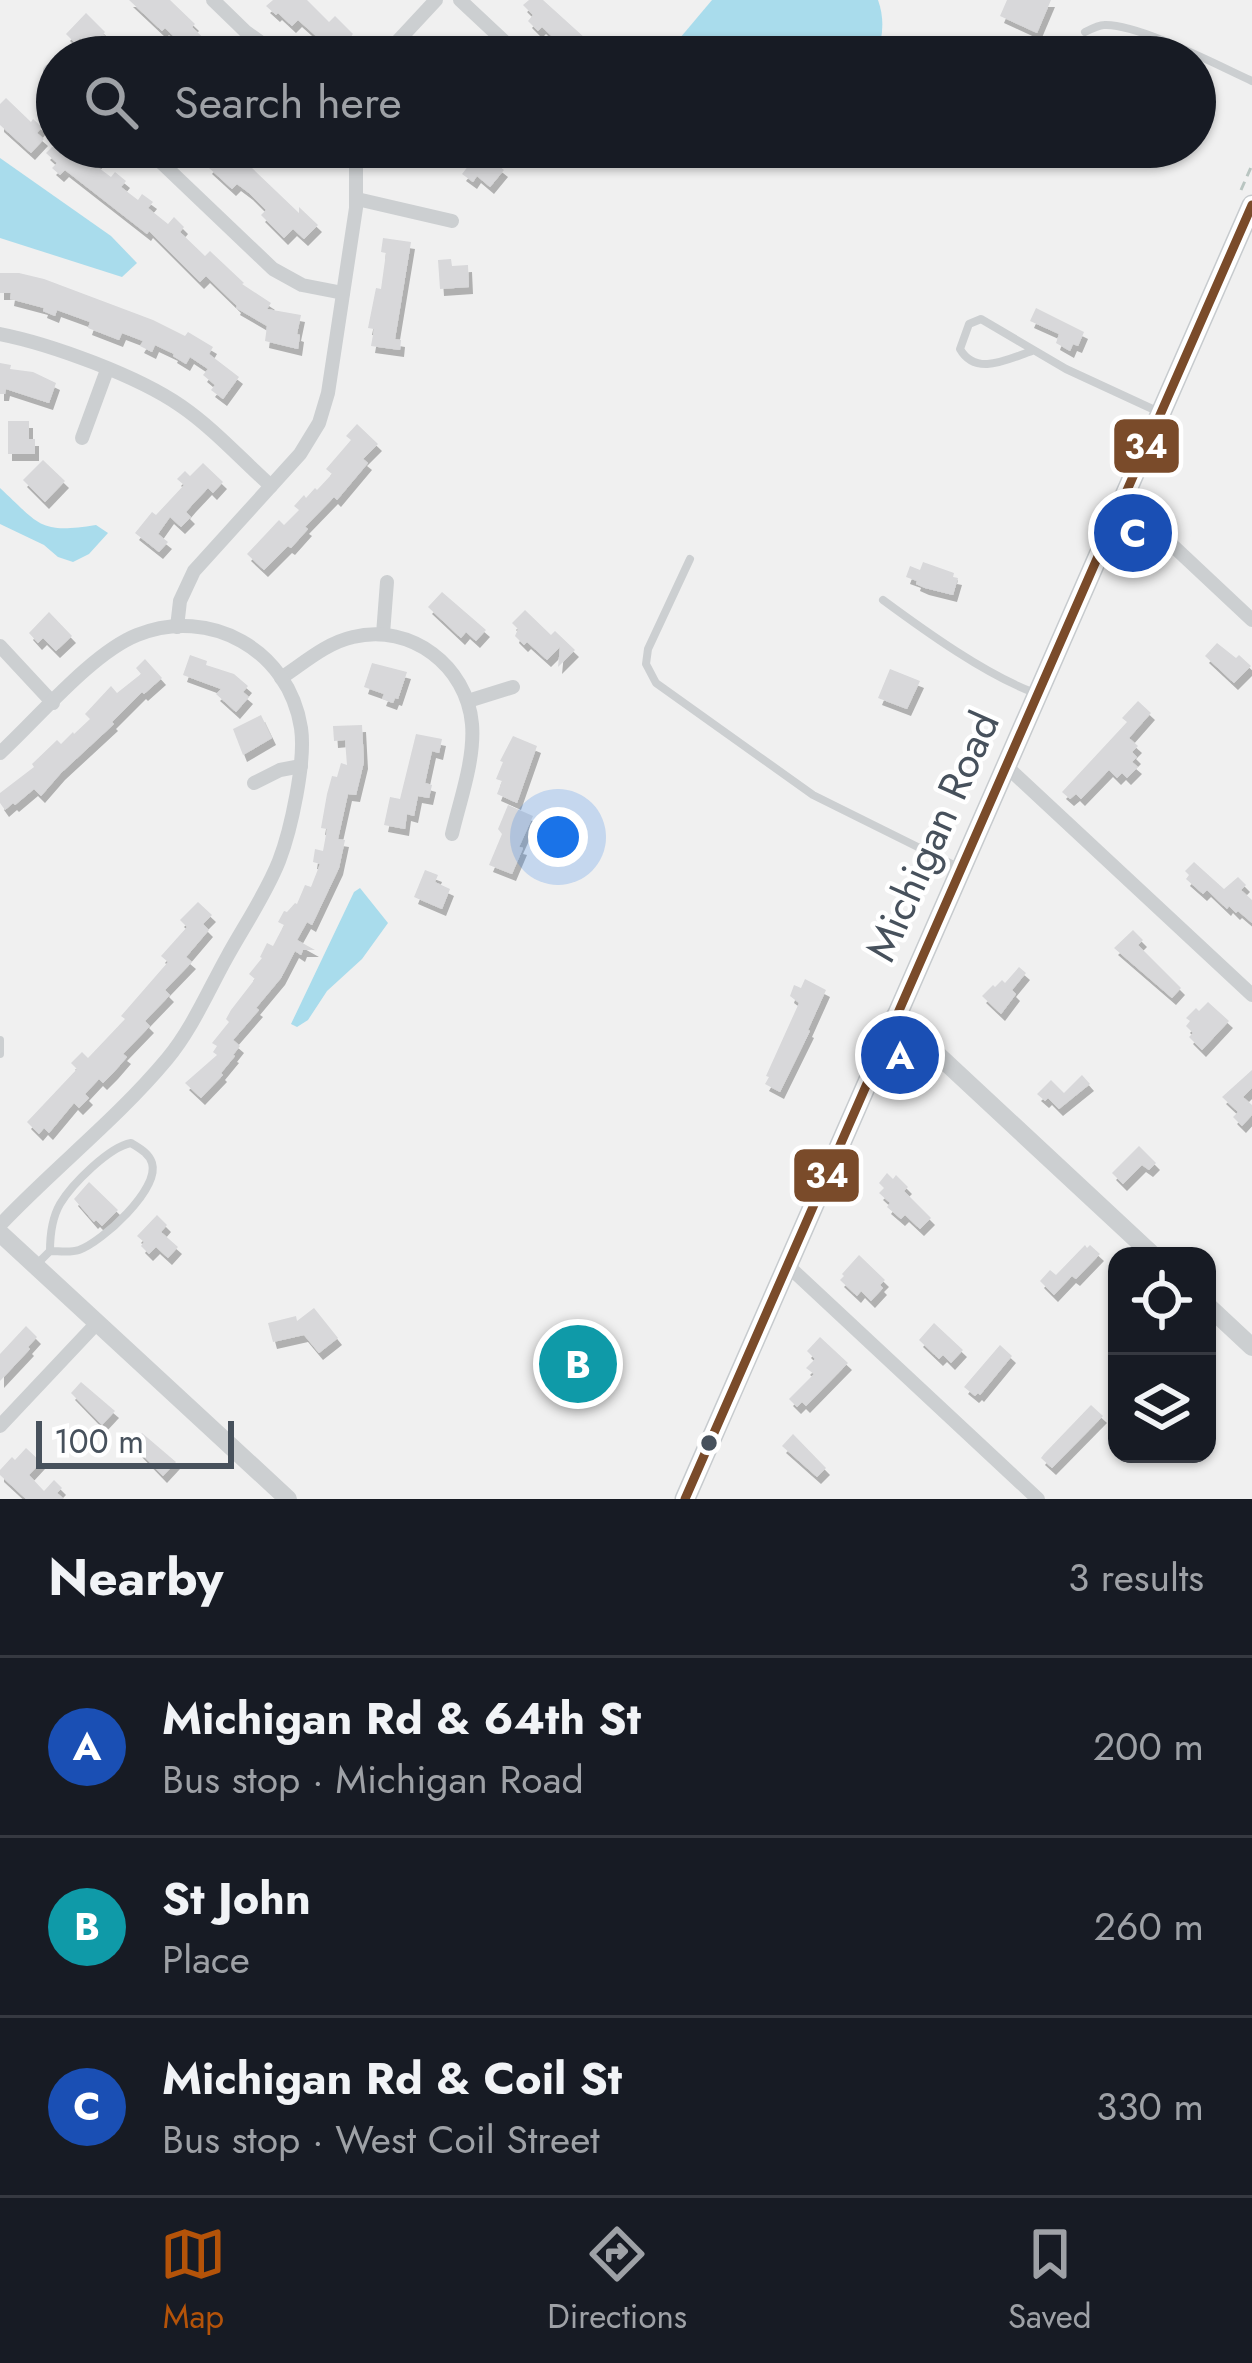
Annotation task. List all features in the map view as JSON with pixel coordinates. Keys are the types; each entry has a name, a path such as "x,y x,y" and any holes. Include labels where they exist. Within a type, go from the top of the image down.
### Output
{"main road":[{"name":"Michigan Road","path":"685,1499 1252,205"}],"street":[{"path":"212,0 252,36"},
{"path":"403,36 436,0"},
{"path":"460,0 499,36"},
{"path":"167,168 274,269 302,285 343,293"},
{"path":"177,626 182,595 194,571 305,448 320,423 357,199 356,168"},
{"path":"357,199 452,221"},
{"path":"0,334 154,389 185,408 271,486"},
{"path":"82,438 107,370"},
{"path":"1123,499 1252,620"},
{"path":"383,634 387,582"},
{"path":"0,753 117,645 146,632 177,626 231,634 257,650 281,678 299,717 301,766 277,867 178,1045 0,1229 42,1258 97,1323 288,1499"},
{"path":"281,678 340,640 360,635 402,638 436,655 468,701 472,741 452,834"},
{"path":"0,646 53,703"},
{"path":"468,701 513,687"},
{"path":"1005,765 1252,995"},
{"path":"254,783 301,766"},
{"path":"896,1015 1144,1247"},
{"path":"786,1264 1038,1499"},
{"path":"1216,1313 1252,1347"},
{"path":"0,1426 97,1323"}],"lane":[{"path":"1085,32 1102,25 1148,36"},
{"path":"1216,65 1252,81"},
{"path":"1032,351 984,366 966,359 960,349 969,324 981,320 1032,351 1160,413"},
{"path":"690,559 648,650 646,664 656,682 813,795 960,868"},
{"path":"883,600 1003,679 1037,694"},
{"path":"0,1040 0,1054"},
{"path":"131,1143 145,1151 152,1162 152,1177 115,1227 75,1251 42,1258 58,1206 70,1191 117,1146 131,1143"}],"water":[{"path":"712,0 878,0 882,21 882,36 682,36"},
{"path":"0,158 111,236 137,263 122,277 0,238"},
{"path":"0,488 42,524 63,528 96,525 108,533 89,554 73,562 58,557 0,524"},
{"path":"360,888 388,923 362,959 297,1027 291,1024"}],"building":[{"path":"129,0 170,0 201,36 162,31"},
{"path":"273,0 307,0 329,22 335,16 353,34 316,36 298,20 292,26 266,6"},
{"path":"543,0 583,36 552,36 542,27 538,31 528,21 533,15 523,5"},
{"path":"1007,0 1051,0 1037,33 1000,16"},
{"path":"86,13 105,36 68,36"},
{"path":"6,98 36,122 36,148 31,153 0,125 0,104"},
{"path":"52,168 99,168 111,177 115,172 126,181 121,187 138,200 142,194 153,202 148,208 168,224 174,217 184,227 180,232 205,256 210,251 242,284 271,303 267,309 301,315 298,349 265,341 267,326 236,308 206,276 200,282 149,231 147,234 65,170 60,175"},
{"path":"209,168 252,168 318,225 304,239 293,229 284,238 261,215 266,210 249,193 237,184 232,189"},
{"path":"467,168 504,170 490,187 477,176 473,182 462,174"},
{"path":"383,238 411,242 395,339 401,340 400,350 371,346 374,329 368,328 376,288 381,289"},
{"path":"451,259 452,266 468,265 469,287 440,289 438,260"},
{"path":"0,273 44,279 185,336 188,332 213,347 209,354 239,377 223,399 203,375 208,369 190,357 186,364 155,345 152,352 140,346 143,341 122,333 119,340 88,328 90,322 57,310 55,316 10,299 11,293 0,293"},
{"path":"1036,308 1084,332 1078,346 1073,344 1070,351 1056,343 1059,334 1030,321"},
{"path":"0,363 56,383 49,403 6,389 0,394"},
{"path":"8,421 29,421 35,454 8,454"},
{"path":"357,424 378,444 363,459 368,463 337,500 334,497 305,527 308,529 291,548 264,570 247,554 279,520 284,525 299,510 294,506 304,495 317,490 332,474 326,469 351,440 346,436"},
{"path":"43,460 65,481 45,502 23,480"},
{"path":"203,463 223,482 213,493 208,488 192,505 186,512 191,517 181,527 170,517 158,534 168,542 159,552 135,533 184,485 177,479 185,471 190,476"},
{"path":"923,562 954,573 958,578 953,595 906,577 910,566 920,570"},
{"path":"442,592 486,630 476,641 466,632 461,638 428,607"},
{"path":"525,610 575,650 558,667 560,647 547,660 515,636 518,629 512,623"},
{"path":"49,612 72,636 56,651 43,638 38,643 29,633"},
{"path":"1217,643 1251,666 1234,683 1205,656"},
{"path":"190,655 234,674 248,686 243,692 249,697 236,712 216,694 221,689 183,675"},
{"path":"145,659 162,678 142,692 41,796 34,789 5,810 0,793 34,767 57,740 61,744 90,719 85,714 111,686 117,693 141,674 136,668"},
{"path":"372,663 407,672 393,703 364,687"},
{"path":"890,669 920,681 907,709 878,698"},
{"path":"1138,701 1151,713 1129,738 1138,746 1132,762 1138,767 1127,778 1122,773 1117,778 1109,770 1081,799 1076,794 1070,799 1062,792 1127,722 1122,718"},
{"path":"261,715 272,738 243,755 233,729"},
{"path":"362,725 364,762 356,795 348,794 338,839 345,840 339,868 312,925 307,922 297,940 315,950 303,950 301,955 295,951 281,978 256,1008 259,1010 233,1040 240,1046 223,1075 201,1098 185,1083 217,1055 212,1043 255,979 249,974 267,943 273,946 284,925 278,922 284,911 297,904 305,885 311,887 320,864 313,862 315,849 323,851 327,829 321,828 327,794 332,776 337,777 341,763 347,765 345,740 334,741 333,726"},
{"path":"416,734 442,739 439,753 432,751 425,783 432,785 429,798 418,796 414,816 407,814 405,829 384,825 390,797 400,799"},
{"path":"513,736 537,746 517,803 497,794 502,781 496,779"},
{"path":"508,805 533,816 512,874 489,865"},
{"path":"1194,862 1224,889 1238,877 1246,885 1241,890 1252,900 1252,923 1186,879 1185,871"},
{"path":"425,870 438,875 435,882 450,889 442,909 414,897"},
{"path":"198,902 212,915 203,924 209,930 186,957 192,962 165,990 170,995 145,1021 150,1026 123,1054 127,1057 114,1072 85,1094 89,1098 79,1108 74,1103 49,1133 44,1128 39,1134 27,1122 77,1069 71,1063 82,1052 88,1058 125,1019 121,1016 168,962 161,956 187,927 180,920"},
{"path":"1133,930 1143,940 1138,945 1181,988 1172,998 1114,948"},
{"path":"1019,967 1026,973 1001,1014 982,996 993,985 1005,983"},
{"path":"805,979 826,990 780,1092 765,1084 766,1076 799,1003 790,996 794,985 801,988"},
{"path":"1208,1002 1229,1021 1202,1050 1189,1037 1193,1033 1186,1018"},
{"path":"1252,1070 1252,1088 1243,1097 1252,1105 1252,1115 1242,1126 1233,1117 1238,1112 1222,1097"},
{"path":"1082,1075 1090,1084 1059,1109 1037,1094 1051,1080 1064,1093"},
{"path":"1139,1146 1156,1163 1149,1170 1142,1165 1123,1184 1112,1173"},
{"path":"887,1173 908,1187 904,1191 931,1218 920,1229 887,1207 890,1203 879,1193 884,1188 879,1183"},
{"path":"89,1182 118,1210 102,1226 74,1199"},
{"path":"157,1215 167,1225 161,1232 178,1247 168,1258 156,1247 149,1254 137,1236"},
{"path":"1085,1245 1100,1254 1054,1295 1040,1281 1050,1270 1056,1275"},
{"path":"859,1255 885,1280 871,1301 861,1291 857,1296 840,1280"},
{"path":"314,1308 338,1338 319,1353 304,1335 273,1342 268,1323 296,1316 297,1321"},
{"path":"934,1323 963,1350 951,1363 943,1355 939,1359 919,1340"},
{"path":"26,1326 37,1337 0,1381 0,1354"},
{"path":"820,1337 848,1363 806,1406 802,1402 797,1407 789,1399 814,1374 806,1368 815,1359 807,1351"},
{"path":"581,1343 599,1358 581,1378 575,1373 562,1388 551,1378"},
{"path":"1000,1345 1012,1356 975,1396 964,1387"},
{"path":"81,1382 115,1411 102,1425 71,1393"},
{"path":"1091,1405 1103,1416 1052,1468 1041,1458"},
{"path":"142,1433 176,1462 163,1476 132,1444"},
{"path":"793,1434 826,1468 817,1477 782,1446"},
{"path":"26,1448 41,1462 29,1475 44,1491 54,1480 64,1499 26,1499 0,1475 12,1457 15,1460"}],"transit line":[{"name":"34","path":"685,1499 1252,205"}],"place":[{"name":"Michigan Rd & Coil St","path":"1133,533"},
{"name":"Michigan Rd & 64th St","path":"900,1055"},
{"name":"St John","path":"578,1364"}]}
